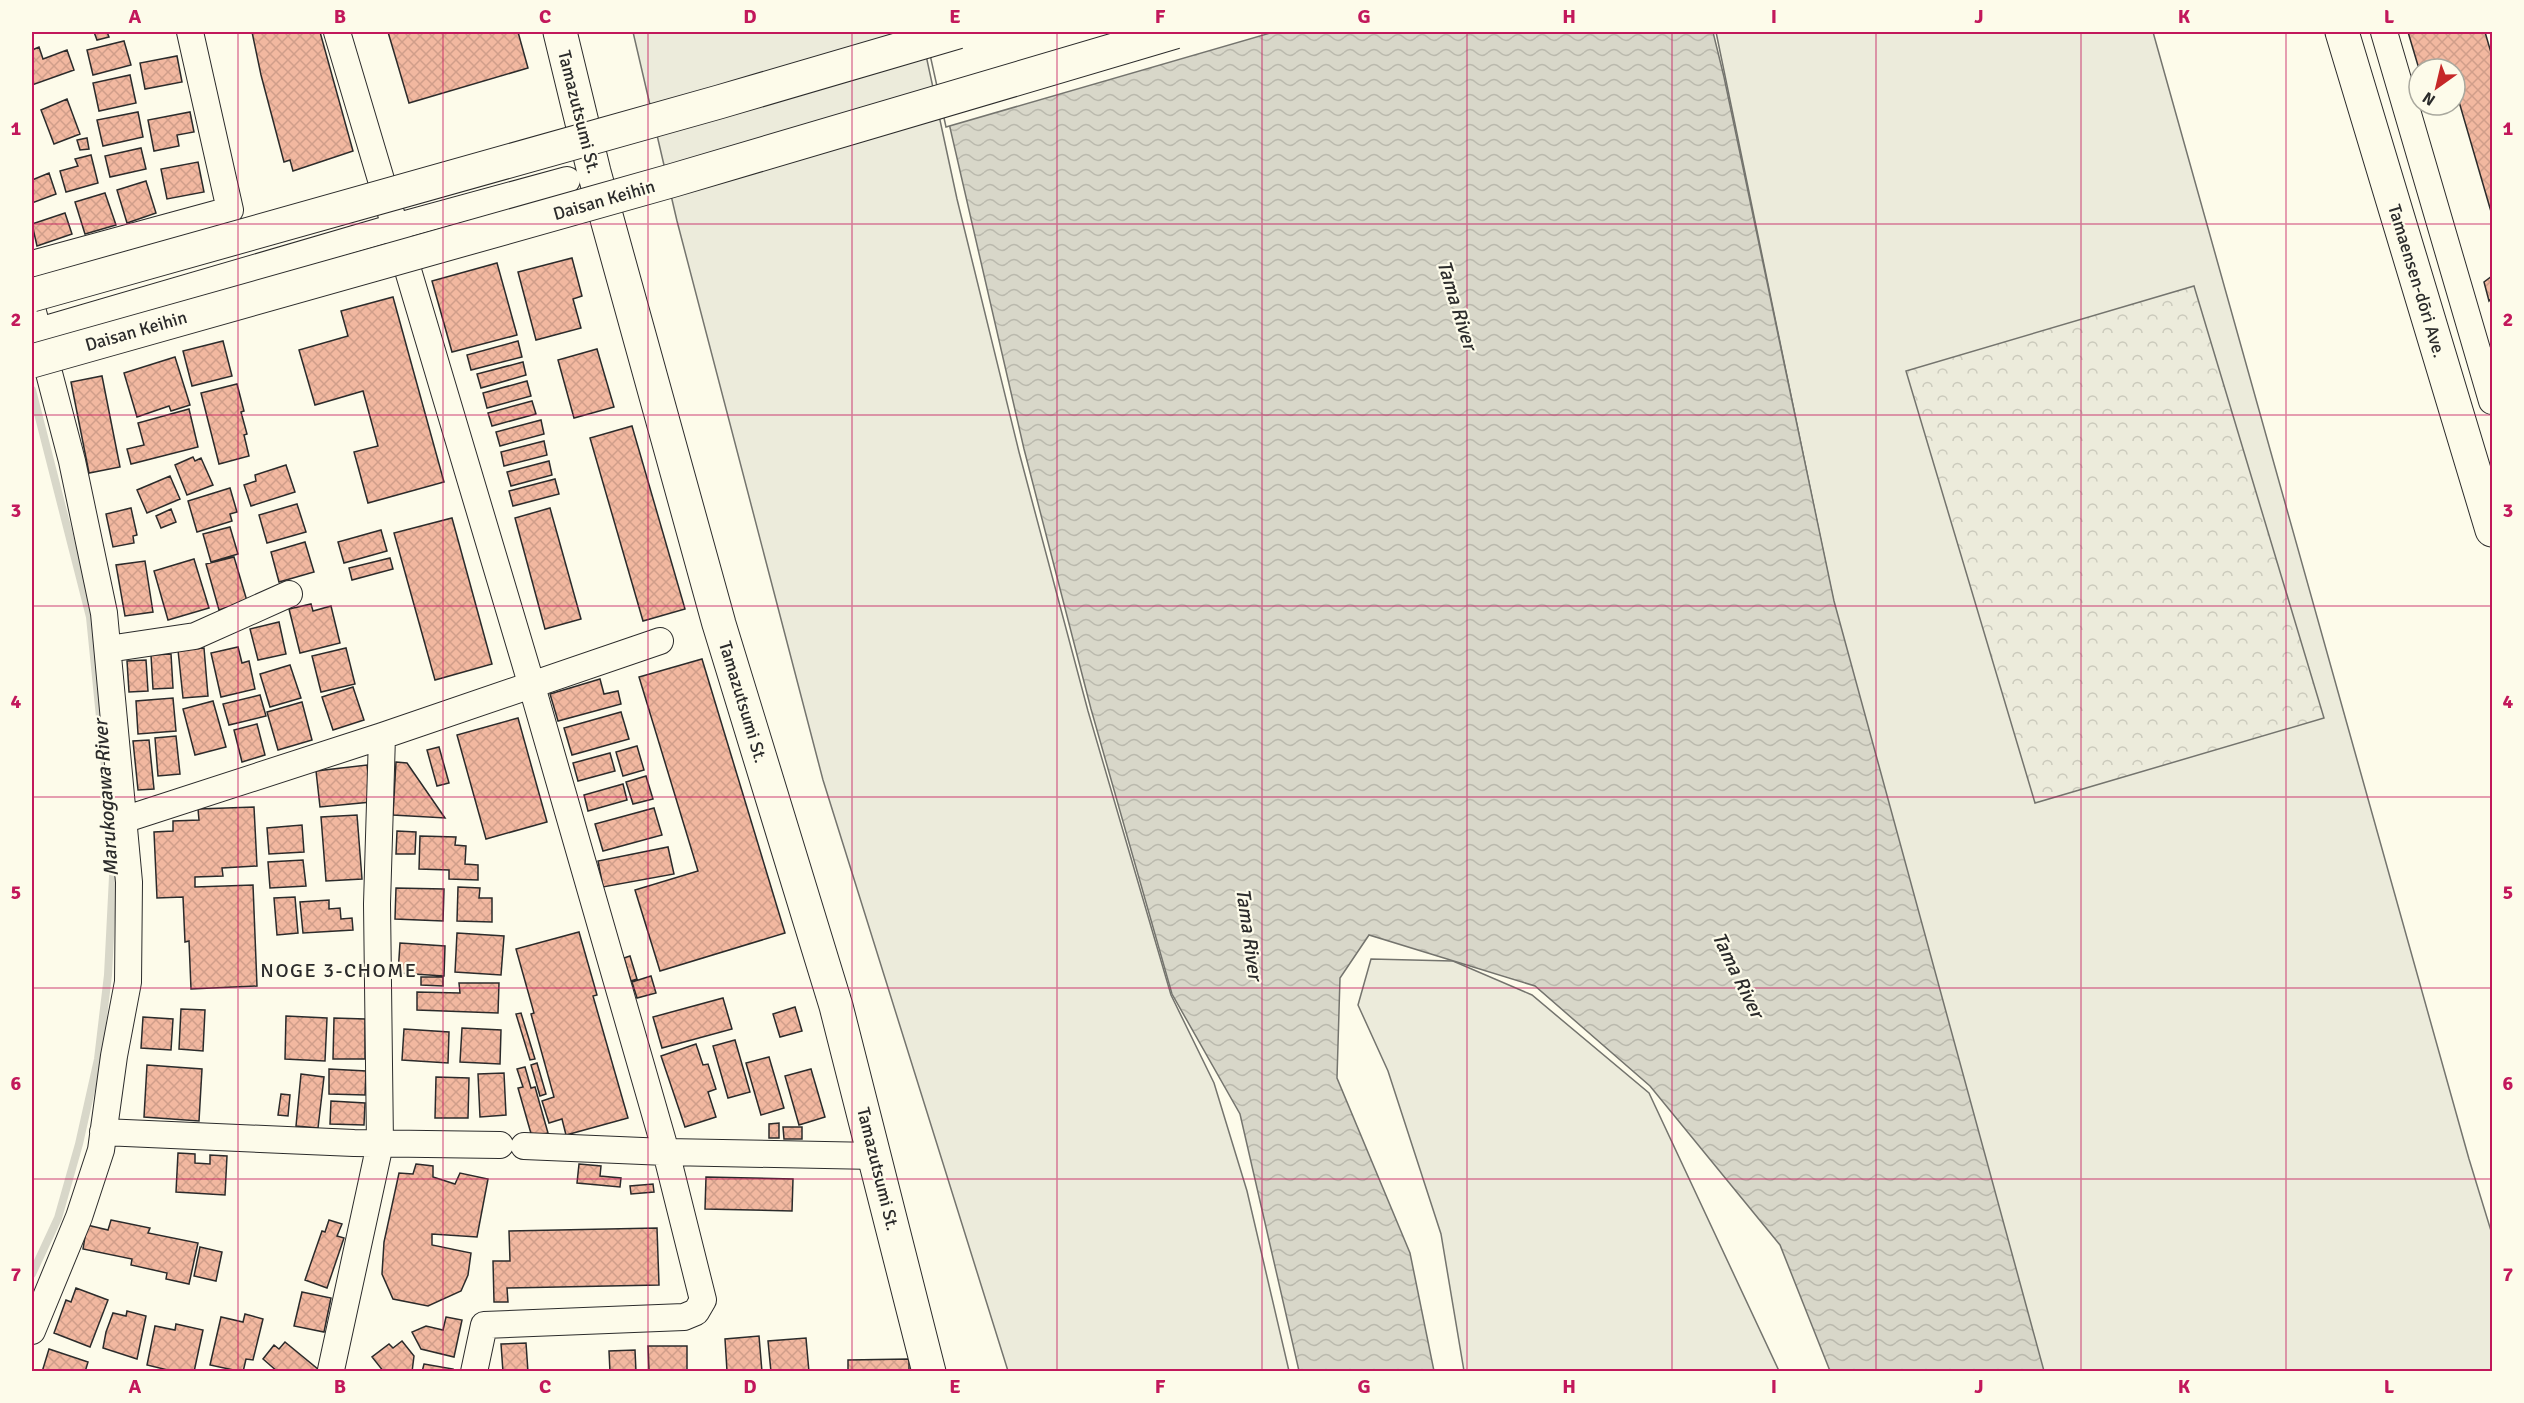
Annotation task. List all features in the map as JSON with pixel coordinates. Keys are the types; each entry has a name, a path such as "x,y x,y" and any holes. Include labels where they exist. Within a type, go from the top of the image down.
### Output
{"main road":[{"name":"Tamazutsumi St.","path":"560,32 594,172 713,602 836,1006 930,1371"},
{"path":"32,295 719,102 958,32"},
{"name":"Daisan Keihin","path":"34,333 674,180 1174,32"},
{"name":"Tamaensen-dōri Ave.","path":"2342,32 2493,530"}],"street":[{"path":"32,264 230,210 190,32"},
{"path":"337,32 531,683 666,1152 703,1300 696,1312 684,1317 484,1325 474,1371"},
{"path":"2384,32 2493,401"},
{"path":"32,1331 79,1217 101,1150 114,1056 128,982 129,882 104,613 72,460 34,333 395,227 567,180"},
{"path":"108,649 195,636 289,594"},
{"path":"123,820 660,641"},
{"path":"331,1370 380,1144 377,904 382,735"},
{"path":"103,1132 380,1144 875,1156"}],"green space":[{"path":"633,32 921,32 957,199 1019,452 1088,711 1171,995 1214,1083 1247,1191 1289,1371 1008,1371 823,780 677,221"},
{"path":"1716,32 2153,32 2492,1234 2492,1371 2041,1371 1834,604"},
{"path":"2194,286 2324,718 2035,803 1906,371"},
{"path":"1371,959 1453,961 1532,995 1649,1093 1779,1371 1464,1371 1441,1234 1388,1071 1358,1005"}],"water":[{"name":"Tama River","path":"928,32 1713,32 1834,601 2044,1371 1830,1371 1780,1245 1650,1086 1535,986 1369,935 1340,978 1337,1078 1410,1253 1434,1371 1299,1371 1240,1114 1172,994 1091,709 1024,449"}],"pier":[{"path":"925,32 1274,32 946,127"}],"building":[{"path":"94,32 107,32 109,37 97,40"},
{"path":"252,32 320,32 353,151 293,171 290,160 284,162"},
{"path":"388,32 518,32 528,68 409,103"},
{"path":"2408,32 2485,32 2492,56 2492,215 2463,117 2467,117 2467,57 2415,57"},
{"path":"124,41 131,65 93,75 87,50"},
{"path":"39,47 43,59 67,50 74,70 32,85 32,50"},
{"path":"177,56 182,82 145,89 140,63"},
{"path":"130,75 136,103 99,111 93,83"},
{"path":"67,99 80,134 54,144 41,110"},
{"path":"138,112 143,137 103,146 97,120"},
{"path":"190,112 194,132 177,135 179,146 154,151 148,120"},
{"path":"87,138 89,149 80,150 77,140"},
{"path":"141,148 146,169 110,177 105,156"},
{"path":"91,155 98,183 66,192 60,171 78,166 75,159"},
{"path":"198,162 204,192 167,199 161,169"},
{"path":"49,173 56,194 32,203 32,180"},
{"path":"146,181 156,213 127,223 117,190"},
{"path":"105,193 116,225 85,234 75,202"},
{"path":"65,213 72,234 37,246 32,224"},
{"path":"572,258 582,296 573,299 581,328 536,340 518,272"},
{"path":"497,263 517,335 452,352 432,281"},
{"path":"2492,276 2492,298 2489,301 2484,282"},
{"path":"393,297 444,482 368,503 354,452 378,446 363,391 315,405 299,350 348,336 341,311"},
{"path":"223,341 232,376 192,386 183,351"},
{"path":"518,341 522,357 471,370 467,355"},
{"path":"597,349 614,407 574,418 558,360"},
{"path":"175,357 190,405 171,411 169,406 137,417 124,373"},
{"path":"523,362 526,375 481,388 477,374"},
{"path":"102,376 120,467 89,473 71,382"},
{"path":"527,381 531,396 487,408 483,393"},
{"path":"237,384 244,411 241,412 247,434 244,435 249,456 219,464 201,393"},
{"path":"532,401 536,414 492,426 488,413"},
{"path":"189,409 198,447 131,464 127,449 144,445 138,423"},
{"path":"541,420 544,434 500,446 496,432"},
{"path":"632,426 685,609 643,621 590,438"},
{"path":"544,441 547,455 504,466 501,452"},
{"path":"193,457 195,461 201,458 213,485 187,495 175,465"},
{"path":"549,461 552,475 511,486 507,472"},
{"path":"286,465 295,492 251,506 244,485 256,481 255,475"},
{"path":"170,476 180,499 147,513 137,490"},
{"path":"555,479 559,494 513,506 509,491"},
{"path":"230,488 237,512 230,514 232,521 197,532 188,501"},
{"path":"297,504 306,532 267,543 259,515"},
{"path":"131,508 137,535 133,536 134,543 113,547 106,514"},
{"path":"550,508 581,619 545,629 515,518"},
{"path":"171,509 176,522 161,528 156,516"},
{"path":"452,518 492,664 435,680 394,533"},
{"path":"230,527 238,554 211,562 203,534"},
{"path":"381,530 387,551 344,563 338,542"},
{"path":"305,542 314,572 279,582 271,552"},
{"path":"234,557 247,601 219,610 206,564"},
{"path":"390,558 393,569 352,580 349,568"},
{"path":"194,559 209,608 168,620 154,571"},
{"path":"145,561 153,612 125,616 116,565"},
{"path":"311,604 313,611 331,606 340,643 300,653 289,609"},
{"path":"279,622 286,654 258,660 250,629"},
{"path":"238,647 242,663 249,661 255,689 221,697 211,653"},
{"path":"204,648 208,696 183,698 178,650"},
{"path":"346,648 355,684 321,692 312,656"},
{"path":"171,654 173,688 153,689 151,655"},
{"path":"702,659 785,933 660,971 635,890 698,871 639,677"},
{"path":"146,660 148,691 129,692 127,661"},
{"path":"290,665 301,698 270,707 260,674"},
{"path":"600,679 604,694 618,691 621,704 558,721 550,694"},
{"path":"353,687 364,720 333,730 322,697"},
{"path":"260,695 266,716 229,725 223,704"},
{"path":"173,698 176,731 138,734 136,701"},
{"path":"213,701 226,747 195,755 183,709"},
{"path":"302,702 312,740 278,750 267,712"},
{"path":"621,712 629,739 572,755 564,728"},
{"path":"518,718 547,822 486,839 457,735"},
{"path":"257,724 265,755 242,762 234,730"},
{"path":"176,736 180,774 158,776 155,738"},
{"path":"149,740 154,789 138,790 133,741"},
{"path":"637,746 644,770 623,776 616,752"},
{"path":"439,747 449,783 437,786 427,750"},
{"path":"610,753 615,771 578,781 573,763"},
{"path":"396,762 407,763 445,818 393,815"},
{"path":"367,765 371,802 320,807 316,771"},
{"path":"646,776 653,799 633,804 626,782"},
{"path":"623,784 627,800 588,811 584,795"},
{"path":"254,807 257,866 222,868 223,876 195,877 195,887 253,885 257,986 191,989 189,941 185,942 183,897 157,898 154,832 173,831 173,821 199,820 198,809"},
{"path":"654,808 662,835 603,851 595,824"},
{"path":"357,815 362,879 326,881 321,817"},
{"path":"302,825 304,852 269,854 267,828"},
{"path":"397,831 416,832 415,854 396,854"},
{"path":"420,836 456,837 455,845 466,846 465,864 478,865 478,880 449,879 449,870 419,869"},
{"path":"668,847 674,874 603,887 598,861"},
{"path":"303,860 306,886 270,888 268,862"},
{"path":"458,887 480,888 479,898 492,898 492,922 457,921"},
{"path":"396,888 444,889 443,921 395,919"},
{"path":"295,897 298,933 277,935 274,898"},
{"path":"329,900 329,909 340,908 341,919 352,918 353,930 303,933 300,902"},
{"path":"579,932 597,995 593,996 628,1118 566,1135 562,1119 549,1123 542,1101 554,1097 516,949"},
{"path":"457,933 504,936 501,975 455,972"},
{"path":"400,943 445,946 444,976 398,973"},
{"path":"630,956 637,979 631,981 624,958"},
{"path":"651,976 656,993 637,998 632,982"},
{"path":"421,977 443,977 443,986 421,985"},
{"path":"459,983 499,983 498,1013 417,1010 417,992 460,993"},
{"path":"723,998 732,1029 662,1048 653,1017"},
{"path":"795,1007 802,1031 780,1037 773,1014"},
{"path":"181,1009 205,1010 203,1051 179,1049"},
{"path":"521,1013 535,1059 530,1060 516,1014"},
{"path":"286,1016 327,1018 325,1061 285,1059"},
{"path":"143,1017 173,1019 171,1050 141,1048"},
{"path":"334,1018 365,1019 365,1059 333,1059"},
{"path":"462,1028 501,1030 500,1064 460,1062"},
{"path":"404,1029 449,1032 448,1063 402,1060"},
{"path":"735,1040 750,1092 728,1098 713,1046"},
{"path":"696,1044 703,1065 708,1064 716,1089 708,1092 716,1117 685,1127 661,1056"},
{"path":"769,1057 784,1108 761,1115 746,1063"},
{"path":"537,1063 546,1094 540,1096 531,1065"},
{"path":"147,1065 202,1069 199,1121 144,1117"},
{"path":"525,1067 531,1088 535,1087 548,1133 532,1137 518,1088 523,1087 517,1069"},
{"path":"329,1069 366,1071 365,1095 329,1094"},
{"path":"811,1069 825,1117 799,1125 785,1076"},
{"path":"504,1073 506,1115 480,1117 478,1074"},
{"path":"301,1074 324,1077 318,1128 296,1126"},
{"path":"436,1077 469,1078 468,1118 435,1118"},
{"path":"281,1094 290,1095 288,1116 278,1115"},
{"path":"331,1101 365,1103 364,1125 330,1124"},
{"path":"779,1123 779,1138 769,1138 769,1124"},
{"path":"783,1127 802,1127 802,1139 784,1139"},
{"path":"178,1153 195,1154 195,1163 210,1164 210,1155 227,1156 225,1195 176,1192"},
{"path":"416,1164 433,1166 433,1177 455,1184 460,1173 488,1179 477,1237 432,1234 432,1245 471,1253 468,1275 461,1291 428,1306 393,1299 382,1274 384,1242 399,1173 413,1174"},
{"path":"579,1164 601,1166 600,1176 621,1178 620,1187 577,1183"},
{"path":"706,1177 793,1179 792,1211 705,1209"},
{"path":"653,1184 654,1192 631,1194 630,1186"},
{"path":"111,1220 150,1228 148,1233 198,1243 189,1284 166,1279 167,1273 131,1265 132,1259 83,1249 87,1225 108,1230"},
{"path":"329,1220 342,1224 337,1236 344,1238 327,1288 305,1280 322,1231 325,1232"},
{"path":"657,1228 659,1285 507,1288 508,1302 494,1302 493,1261 510,1261 509,1231"},
{"path":"200,1247 222,1252 216,1281 194,1276"},
{"path":"76,1288 108,1300 90,1347 54,1333 66,1300 71,1302"},
{"path":"302,1292 331,1298 324,1332 294,1326"},
{"path":"127,1311 146,1316 137,1359 103,1348 113,1313 126,1316"},
{"path":"245,1314 263,1319 253,1360 246,1359 243,1372 210,1365 221,1317 243,1322"},
{"path":"446,1317 462,1320 454,1357 421,1349 412,1332 426,1326 443,1330"},
{"path":"176,1324 203,1330 194,1372 176,1372 147,1365 155,1326 175,1330"},
{"path":"759,1336 762,1372 727,1371 725,1339"},
{"path":"806,1338 809,1372 771,1372 768,1341"},
{"path":"402,1341 414,1356 412,1372 384,1372 372,1357 389,1344 393,1348"},
{"path":"285,1342 319,1370 318,1372 278,1372 263,1359 274,1345 279,1349"},
{"path":"526,1343 528,1372 503,1372 501,1344"},
{"path":"648,1346 687,1346 687,1372 649,1372"},
{"path":"49,1349 88,1362 85,1372 42,1372"},
{"path":"635,1350 636,1372 610,1372 609,1351"},
{"path":"909,1359 909,1372 848,1372 848,1360"},
{"path":"424,1364 453,1369 452,1372 422,1372"}],"waterway":[{"name":"Marukogawa River","path":"32,390 90,617 114,857 108,975 98,1059 79,1144 58,1218 32,1274"}],"district":[{"name":"NOGE 3-CHOME","path":"339,970"}]}
